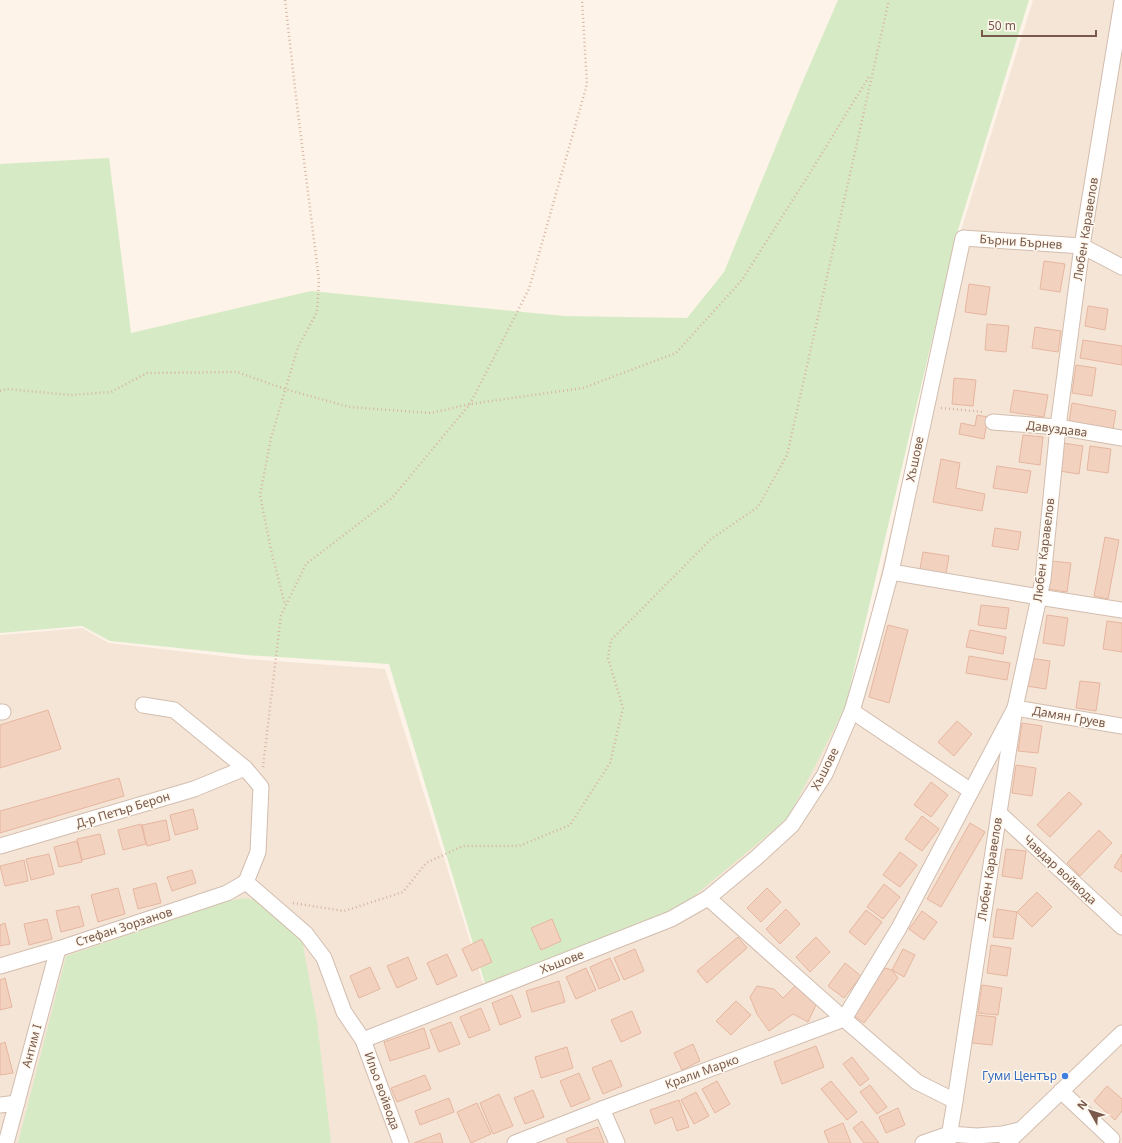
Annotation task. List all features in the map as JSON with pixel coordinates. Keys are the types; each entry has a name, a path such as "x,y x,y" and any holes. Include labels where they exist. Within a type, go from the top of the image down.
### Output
{"street":[{"name":"Любен Каравелов","path":"948,1139 1015,708 1043,579 1058,427 1082,246 1122,2"},
{"name":"Бърни Бърнев","path":"963,238 1082,246 1122,268"},
{"name":"Хъшове","path":"363,1040 671,919 708,898 756,858 792,825 825,774 852,711 871,646 891,572 963,238"},
{"name":"Давуздава","path":"993,422 1058,427 1122,438"},
{"path":"891,572 1122,610"},
{"path":"143,705 174,710 245,768 261,787 258,852 246,882"},
{"path":"844,1019 899,928 1015,708"},
{"name":"Дамян Груев","path":"1015,708 1122,726"},
{"path":"852,711 971,791"},
{"name":"Д-р Петър Берон","path":"0,846 194,789 245,768"},
{"name":"Чавдар войвода","path":"999,813 1122,927"},
{"name":"Стефан Зорзанов","path":"0,966 58,949 227,893 246,882"},
{"name":"Ильо войвода","path":"246,882 306,934 324,958 344,1012 363,1040 401,1143"},
{"path":"708,898 917,1082 955,1101"},
{"name":"Антим I","path":"6,1143 58,949"},
{"name":"Крали Марко","path":"514,1143 844,1019"},
{"path":"1007,1143 1122,1033"},
{"path":"1061,1090 1112,1138"},
{"path":"0,1105 17,1102"},
{"path":"602,1109 617,1143"},
{"path":"923,1143 1002,1134 1020,1130"}],"path":[{"path":"285,0 319,280 317,312 298,347 271,438 260,495 271,550 285,606"},
{"path":"261,787 281,615 306,564 392,498 470,404 529,289 587,84 582,0"},
{"path":"289,902 344,911 403,892 426,864 463,846 519,846 570,825 610,763 623,708 608,658 612,640 711,539 758,507 787,455 889,0"},
{"path":"0,391 7,389 71,395 111,392 147,373 237,372 285,389 349,406 431,413 470,404 583,388 676,353 742,280 814,168 872,73"},
{"path":"927,406 993,412 993,422"}],"shaded area":[{"path":"1033,0 1122,0 1122,1143 0,1143 0,635 82,628 109,643 248,659 385,669 485,989 674,916 849,710 961,230"}],"green space":[{"path":"838,0 1029,0 958,230 845,708 788,818 671,915 486,987 389,664 246,655 110,641 82,626 0,633 0,164 109,158 131,333 311,291 564,316 687,318 724,272"},
{"path":"245,898 259,901 303,940 317,1021 331,1143 18,1143 66,956 228,901"}],"building":[{"path":"1044,261 1065,264 1060,292 1040,289"},
{"path":"969,284 990,287 986,315 965,312"},
{"path":"1088,306 1108,309 1105,330 1085,326"},
{"path":"987,324 1009,326 1006,352 985,350"},
{"path":"1035,327 1061,331 1058,352 1032,348"},
{"path":"1083,340 1122,346 1122,365 1080,358"},
{"path":"1076,365 1096,368 1092,396 1072,393"},
{"path":"954,378 976,380 973,406 952,404"},
{"path":"1014,390 1048,395 1044,417 1010,412"},
{"path":"1072,403 1116,411 1113,429 1069,422"},
{"path":"977,415 988,417 984,439 959,434 961,423 975,426"},
{"path":"1023,435 1043,437 1040,465 1019,462"},
{"path":"1063,443 1083,446 1079,474 1059,471"},
{"path":"1090,446 1111,449 1108,473 1087,470"},
{"path":"941,459 960,463 956,488 985,494 982,511 933,502"},
{"path":"997,466 1031,471 1027,493 993,488"},
{"path":"995,528 1021,532 1018,550 992,546"},
{"path":"1105,537 1119,540 1108,599 1094,596"},
{"path":"923,552 949,556 946,574 920,569"},
{"path":"1051,561 1071,563 1067,592 1047,589"},
{"path":"981,605 1009,608 1006,629 978,625"},
{"path":"1047,615 1068,618 1064,646 1043,643"},
{"path":"1107,621 1122,623 1122,652 1103,649"},
{"path":"888,625 908,630 889,703 869,697"},
{"path":"970,630 1006,637 1003,654 966,647"},
{"path":"969,656 1010,663 1007,680 966,673"},
{"path":"1030,658 1050,661 1046,689 1026,686"},
{"path":"1080,681 1100,683 1096,711 1076,708"},
{"path":"48,710 61,749 0,768 0,725"},
{"path":"957,721 972,734 954,756 938,742"},
{"path":"1022,723 1042,726 1038,753 1018,751"},
{"path":"1016,765 1036,768 1032,796 1012,793"},
{"path":"119,778 124,796 0,833 0,811"},
{"path":"931,782 948,795 931,817 914,805"},
{"path":"1069,792 1082,804 1050,837 1037,825"},
{"path":"193,809 198,829 175,835 170,815"},
{"path":"922,816 939,829 922,851 905,839"},
{"path":"166,820 170,840 147,846 142,825"},
{"path":"970,823 985,832 941,907 927,899"},
{"path":"141,824 146,844 123,850 118,830"},
{"path":"1099,830 1112,843 1080,876 1067,863"},
{"path":"100,834 105,854 82,860 77,839"},
{"path":"77,841 82,862 59,867 54,847"},
{"path":"1006,849 1026,851 1022,879 1002,876"},
{"path":"900,852 917,865 900,887 883,875"},
{"path":"49,854 54,874 31,880 26,859"},
{"path":"1122,854 1122,872 1114,867"},
{"path":"24,860 28,881 5,886 0,866"},
{"path":"192,870 196,883 172,891 167,877"},
{"path":"156,883 161,903 138,909 133,889"},
{"path":"884,884 900,897 883,919 867,907"},
{"path":"118,888 125,914 98,922 91,895"},
{"path":"767,888 781,902 761,922 747,908"},
{"path":"1037,892 1052,907 1032,927 1017,912"},
{"path":"79,906 84,926 61,932 56,911"},
{"path":"786,909 800,924 780,944 766,929"},
{"path":"997,909 1017,912 1013,939 993,937"},
{"path":"866,910 882,922 865,945 849,932"},
{"path":"922,911 937,922 924,940 909,929"},
{"path":"47,919 52,939 29,945 24,924"},
{"path":"552,919 561,941 541,950 531,928"},
{"path":"5,923 10,944 0,946 0,925"},
{"path":"738,937 747,948 707,983 697,971"},
{"path":"816,937 830,952 810,972 796,957"},
{"path":"482,939 492,962 472,971 462,949"},
{"path":"991,945 1011,948 1007,976 987,973"},
{"path":"635,949 644,971 624,980 614,958"},
{"path":"903,949 915,955 904,977 892,970"},
{"path":"447,954 457,976 437,985 427,963"},
{"path":"408,957 417,979 397,988 387,966"},
{"path":"610,958 620,980 599,989 590,967"},
{"path":"845,963 861,976 844,998 828,986"},
{"path":"370,967 380,989 359,998 350,976"},
{"path":"586,968 596,990 576,999 566,977"},
{"path":"885,968 892,970 898,978 864,1023 851,1014"},
{"path":"5,978 12,1007 0,1010 0,980"},
{"path":"559,981 565,1002 532,1012 526,991"},
{"path":"796,985 816,1005 808,1022 793,1014 769,1031 757,1014 750,997 757,986 774,989 783,998"},
{"path":"982,985 1002,988 998,1015 978,1013"},
{"path":"512,995 521,1017 500,1025 492,1003"},
{"path":"736,1001 751,1015 731,1035 716,1021"},
{"path":"481,1008 490,1030 469,1038 460,1017"},
{"path":"632,1011 641,1033 621,1042 611,1020"},
{"path":"976,1015 996,1017 992,1045 972,1043"},
{"path":"451,1022 460,1044 439,1052 430,1030"},
{"path":"424,1028 430,1048 390,1061 384,1042"},
{"path":"5,1042 13,1073 0,1075 0,1044"},
{"path":"693,1044 700,1061 682,1070 674,1053"},
{"path":"816,1046 824,1067 782,1084 774,1062"},
{"path":"567,1047 573,1068 541,1078 535,1057"},
{"path":"852,1057 869,1079 860,1086 843,1064"},
{"path":"611,1060 622,1086 603,1094 592,1068"},
{"path":"579,1073 590,1099 571,1107 560,1081"},
{"path":"425,1075 431,1089 397,1102 391,1088"},
{"path":"717,1081 730,1104 715,1113 702,1089"},
{"path":"831,1081 857,1112 847,1120 821,1089"},
{"path":"870,1085 887,1107 877,1114 860,1092"},
{"path":"1107,1086 1122,1099 1122,1111 1115,1120 1094,1101"},
{"path":"533,1090 544,1117 525,1124 514,1098"},
{"path":"696,1092 709,1116 694,1124 681,1100"},
{"path":"499,1094 513,1126 493,1134 480,1103"},
{"path":"449,1098 454,1112 420,1125 415,1111"},
{"path":"679,1100 689,1127 677,1131 672,1117 655,1124 650,1110"},
{"path":"477,1103 491,1134 471,1143 457,1112"},
{"path":"898,1108 905,1125 886,1133 879,1117"},
{"path":"862,1121 879,1143 864,1143 853,1128"},
{"path":"843,1123 851,1143 829,1143 824,1131"},
{"path":"598,1127 604,1143 568,1143 566,1139"},
{"path":"440,1133 443,1143 414,1143"}],"place":[{"name":"Гуми Център","path":"1065,1076"}]}
